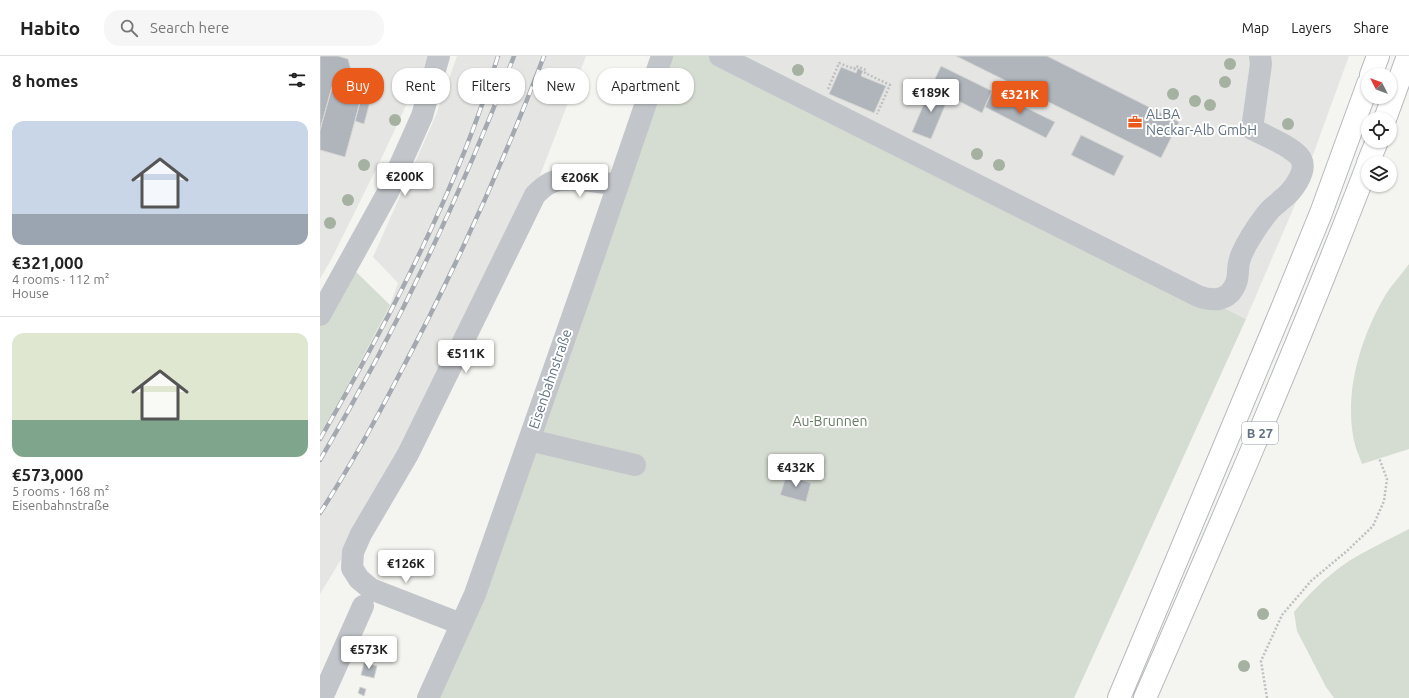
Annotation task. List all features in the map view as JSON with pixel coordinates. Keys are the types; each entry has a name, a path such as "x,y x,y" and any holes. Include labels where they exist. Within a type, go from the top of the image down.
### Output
{"highway":[{"path":"1374,68 1378,56"},
{"path":"1388,112 1408,56"},
{"name":"B 27","path":"1119,698 1321,212 1361,103"},
{"name":"B 27","path":"1145,698 1265,422 1361,182"}],"street":[{"path":"320,315 388,192 422,116 439,56"},
{"name":"Eisenbahnstraße","path":"428,698 475,594 662,56"},
{"path":"720,56 1207,300 1222,299 1236,284 1240,259 1256,229 1271,208 1282,200 1290,191 1302,172 1302,160 1297,154 1252,129 1261,64 1260,56"},
{"path":"461,624 371,589 359,579 352,568 353,552 361,534 408,454 535,195 543,187 559,180 576,180 618,185"},
{"path":"529,440 635,465"},
{"path":"322,698 363,606"}],"path":[{"path":"820,106 839,63 856,70 856,66 866,70 865,73 890,85 870,131"},
{"path":"1267,698 1261,662 1282,615 1311,581 1348,550 1373,526 1384,501 1387,479 1379,458"}],"shaded area":[{"path":"320,56 429,56 423,68 392,68 392,104 407,104 332,258 320,279"},
{"path":"457,56 586,56 581,68 533,68 533,104 568,104 509,256 407,452 320,594 320,433 342,396 390,305 398,283 373,257 440,104 450,104 450,76"},
{"path":"720,56 1349,56 1294,207 1246,319"}],"green space":[{"name":"Au-Brunnen","path":"662,56 720,56 1246,319 1074,698 428,698 645,104 694,104 694,68 658,68"},
{"path":"1409,264 1409,449 1362,464 1354,442 1351,417 1351,398 1358,362 1363,344 1377,310 1386,294"},
{"path":"349,265 390,305 342,396 320,433 320,315"},
{"path":"1409,529 1409,698 1334,698 1326,687 1297,631 1294,612 1332,573 1359,555"}],"building":[{"path":"320,56 338,56 348,59 350,68 332,68 332,87 320,130"},
{"path":"956,56 1047,56 1179,122 1161,158"},
{"path":"941,66 992,91 982,113 931,87"},
{"path":"841,67 856,73 858,68 863,71 861,76 886,86 874,113 829,94"},
{"path":"332,87 332,104 359,104 345,157 320,150 320,130"},
{"path":"931,87 949,96 931,139 912,132"},
{"path":"992,91 1055,122 1046,138 985,107"},
{"path":"359,104 369,104 364,124 355,121"},
{"path":"1081,135 1124,156 1114,176 1071,155"},
{"path":"792,474 803,477 802,480 811,483 806,502 780,495 786,476 791,477"},
{"path":"364,663 377,666 374,678 361,675"},
{"path":"360,687 366,689 364,696 358,693"}],"railway":[{"path":"320,439 372,347 420,253 463,156 498,56"},
{"path":"320,460 375,362 426,262 472,160 514,56"},
{"path":"320,513 388,396 438,300 494,179 544,56"}],"place":[{"name":"ALBA Neckar-Alb GmbH","path":"1135,122"}]}
